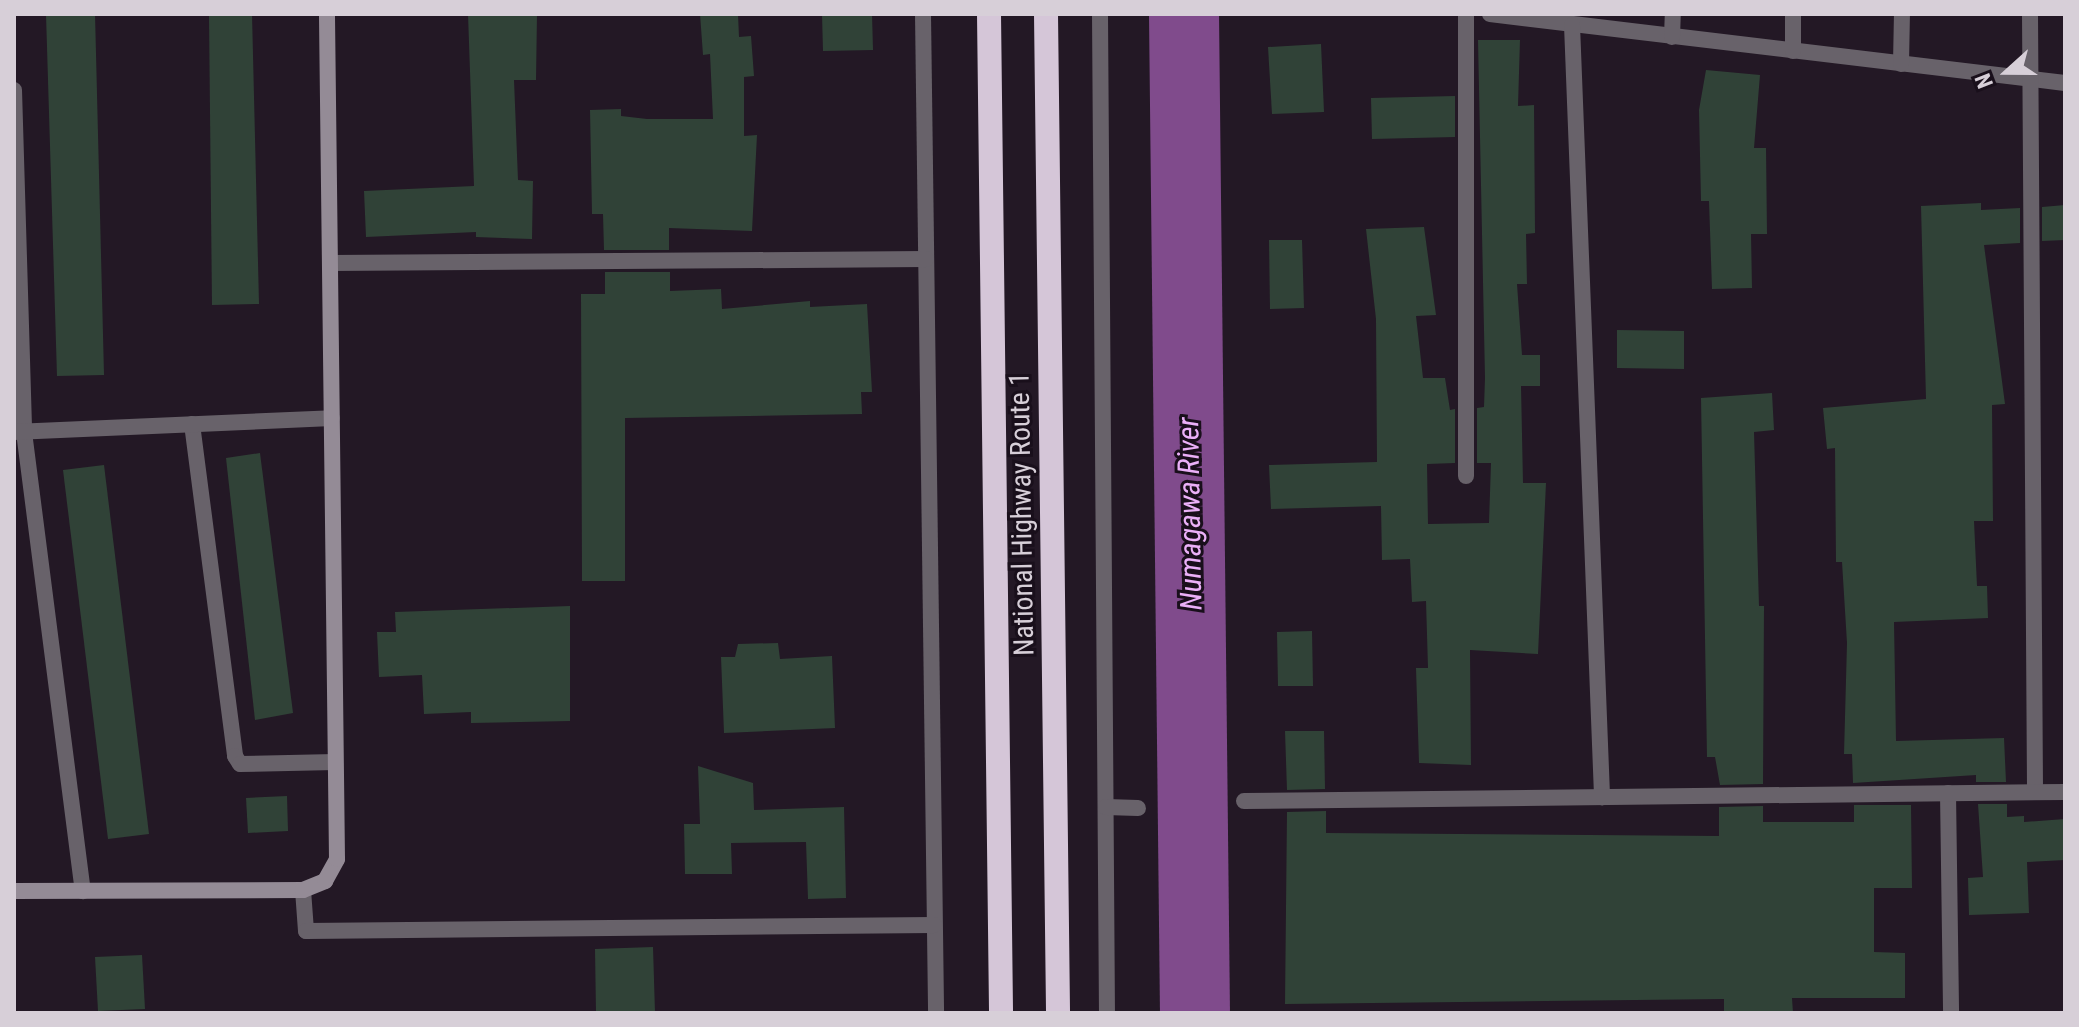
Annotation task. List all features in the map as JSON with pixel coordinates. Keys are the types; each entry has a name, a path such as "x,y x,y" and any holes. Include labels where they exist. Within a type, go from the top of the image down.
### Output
{"highway":[{"name":"National Highway Route 1","path":"989,14 1001,1013"},
{"name":"National Highway Route 1","path":"1046,14 1058,1013"}],"street":[{"path":"14,891 303,890 325,881 337,859 327,14"},
{"path":"923,14 936,1013"},
{"path":"1100,14 1107,1013"},
{"path":"1466,14 1466,476"},
{"path":"1490,14 2065,83"},
{"path":"1672,37 1673,14"},
{"path":"1793,14 1793,51"},
{"path":"1901,64 1902,14"},
{"path":"2030,14 2035,792"},
{"path":"1572,25 1602,797"},
{"path":"14,90 19,432 83,891"},
{"path":"330,263 926,259"},
{"path":"19,432 332,418"},
{"path":"192,424 235,756 240,764 335,762"},
{"path":"1244,801 2065,792"},
{"path":"1948,793 1951,1013"},
{"path":"1106,807 1138,808"},
{"path":"303,890 306,931 934,925"}],"building":[{"path":"46,14 95,14 104,375 57,376"},
{"path":"209,14 252,14 259,304 212,305"},
{"path":"468,14 537,14 536,80 514,80 518,180 533,181 532,239 476,237 476,232 366,237 364,191 474,186"},
{"path":"700,14 738,14 739,37 751,36 754,76 744,77 744,136 757,135 752,231 669,228 669,250 604,250 603,214 592,214 590,110 621,109 621,116 647,119 713,119 710,54 703,55"},
{"path":"822,14 872,14 873,50 823,51"},
{"path":"1478,40 1520,40 1518,106 1534,105 1535,233 1526,234 1527,284 1517,284 1522,355 1540,355 1540,386 1521,386 1523,483 1546,483 1538,654 1470,650 1471,765 1419,763 1416,668 1428,668 1426,601 1412,602 1410,559 1382,560 1381,506 1271,509 1269,465 1377,462 1376,319 1366,229 1424,227 1436,315 1416,316 1423,378 1445,378 1450,410 1455,409 1455,463 1427,464 1428,524 1489,523 1491,463 1477,463 1477,408 1484,407 1485,378"},
{"path":"1321,44 1324,112 1272,114 1268,47"},
{"path":"1706,70 1760,75 1754,148 1766,148 1767,234 1751,234 1752,288 1712,289 1709,201 1701,201 1699,110"},
{"path":"1455,96 1455,137 1372,139 1371,98"},
{"path":"1981,203 1981,210 2020,208 2020,243 1984,245 2005,404 1992,405 1993,521 1974,521 1977,586 1987,586 1988,618 1894,622 1896,741 2004,738 2006,782 1976,782 1976,775 1853,783 1852,754 1844,754 1847,643 1842,562 1836,562 1835,448 1827,449 1823,408 1926,399 1921,206"},
{"path":"2065,205 2065,240 2042,241 2042,207"},
{"path":"1269,240 1302,240 1304,308 1270,309"},
{"path":"605,272 670,272 670,291 721,289 722,309 810,301 810,307 867,304 872,392 861,392 862,414 625,418 625,581 582,581 581,294 605,294"},
{"path":"1617,330 1684,331 1684,369 1617,368"},
{"path":"1772,393 1774,430 1754,432 1759,606 1764,606 1763,784 1720,785 1715,757 1707,757 1701,398"},
{"path":"260,453 293,713 255,720 226,458"},
{"path":"104,465 149,834 108,839 63,470"},
{"path":"570,606 570,721 471,723 471,712 424,714 422,675 379,677 377,632 396,632 395,612"},
{"path":"1312,631 1313,686 1278,686 1277,632"},
{"path":"778,643 780,659 832,656 835,728 724,733 721,657 735,657 738,644"},
{"path":"1285,731 1324,731 1325,789 1287,790"},
{"path":"698,766 753,783 754,810 844,807 846,898 808,899 806,842 731,843 732,874 685,874 684,824 700,824"},
{"path":"287,796 288,831 248,833 246,798"},
{"path":"1978,804 2007,804 2007,817 2024,816 2024,822 2065,819 2065,860 2027,862 2029,913 1969,915 1968,878 1983,877"},
{"path":"1854,805 1911,805 1912,888 1874,888 1874,952 1905,953 1905,998 1792,998 1793,1013 1724,1013 1724,999 1285,1004 1287,812 1326,811 1326,833 1719,836 1719,807 1763,806 1763,822 1854,822"},
{"path":"653,947 655,1013 596,1013 595,949"},
{"path":"142,955 145,1009 98,1011 95,957"}],"waterway":[{"name":"Numagawa River","path":"1184,14 1195,1013"}]}
